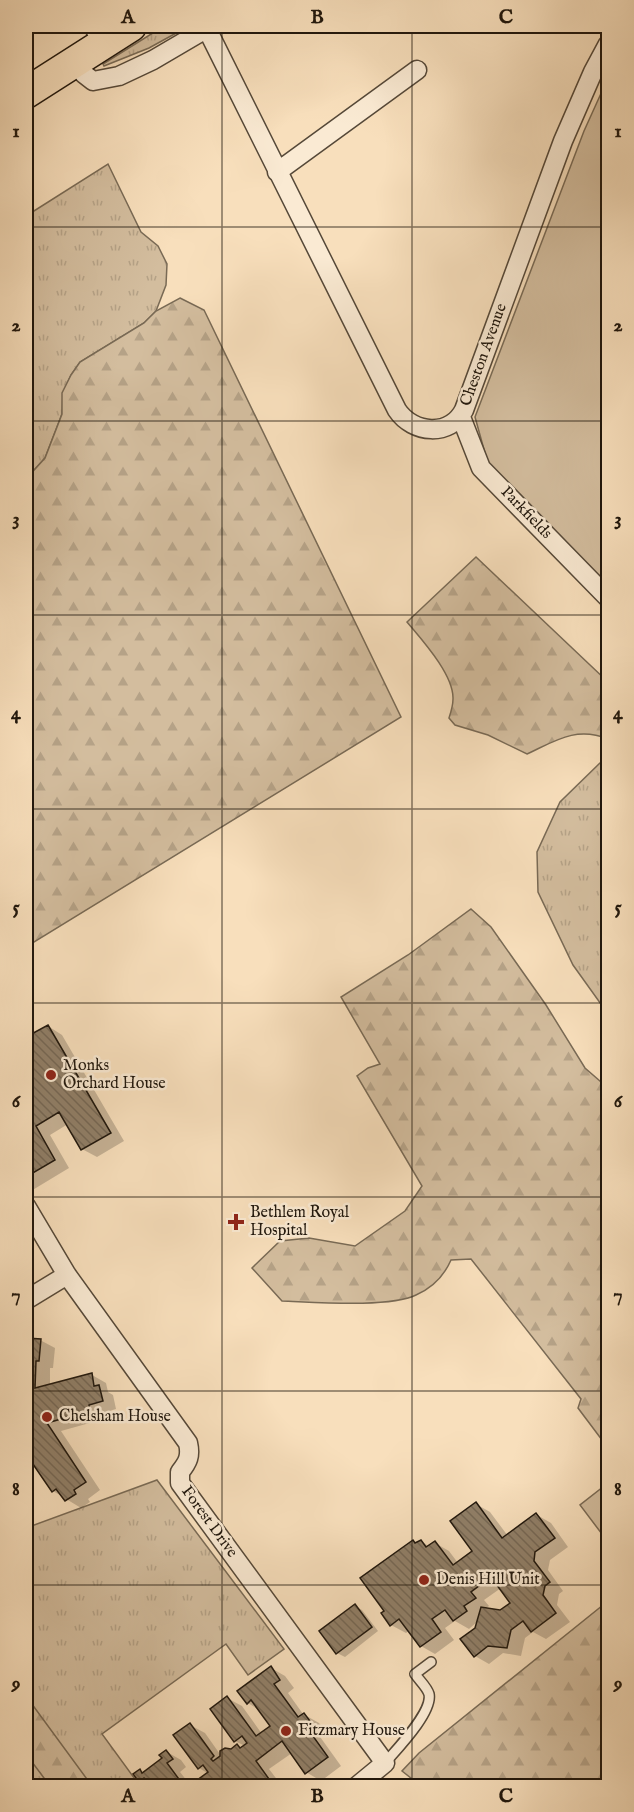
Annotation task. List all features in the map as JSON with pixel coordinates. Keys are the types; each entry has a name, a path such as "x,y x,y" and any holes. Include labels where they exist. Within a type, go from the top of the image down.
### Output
{"highway":[{"path":"26,93 77,61 98,35 131,26"}],"street":[{"path":"77,61 84,74 93,81 119,76 153,60 209,27"},
{"name":"Cheston Avenue","path":"209,27 277,172 401,416 408,422 429,430 447,427 461,417 562,141 593,72 609,44"},
{"path":"277,172 417,70"},
{"name":"Parkfields","path":"461,417 481,468 609,598"},
{"name":"Forest Drive","path":"26,1206 67,1275 188,1443 190,1454 180,1472 180,1483 386,1763"},
{"path":"26,1300 67,1275"},
{"path":"357,1786 386,1763"}],"lane":[{"path":"386,1763 424,1712 429,1700 428,1692 415,1674 431,1662"}],"green space":[{"path":"164,26 189,26 149,48 104,66 103,64"},
{"path":"608,78 608,587 488,464 475,417 584,131"},
{"path":"108,164 141,232 158,246 167,264 166,285 156,311 144,323 80,362 63,393 62,414 45,458 26,479 26,216"},
{"path":"180,298 204,310 401,717 26,947 26,479 45,458 62,414 62,393 80,362 144,323 156,311"},
{"path":"476,557 608,682 608,739 596,735 576,735 556,740 527,754 488,735 455,725 449,718 453,699 448,679 436,658 407,622"},
{"path":"608,758 608,1014 573,965 538,892 537,852 560,802"},
{"path":"471,909 491,927 546,1005 585,1068 608,1088 608,1448 578,1408 581,1399 471,1259 451,1260 437,1281 416,1295 388,1302 370,1303 282,1301 252,1268 280,1241 309,1238 355,1246 405,1211 422,1186 357,1076 368,1068 380,1064 341,997 408,955"},
{"path":"157,1480 284,1649 248,1675 226,1644 102,1734 140,1786 26,1786 26,1528"},
{"path":"608,1483 608,1542 580,1505"},
{"path":"608,1601 608,1780 603,1786 421,1786 402,1771 419,1753"},
{"path":"26,1696 92,1786 50,1786 26,1754"}],"building":[{"name":"Monks Orchard House","path":"48,1025 111,1133 81,1150 59,1112 36,1126 55,1160 26,1177 26,1037"},
{"name":"Chelsham House","path":"26,1338 41,1339 39,1361 36,1361 35,1388 92,1373 94,1386 99,1385 103,1401 89,1405 90,1411 47,1423 86,1482 74,1490 76,1494 65,1501 56,1489 52,1492 26,1454"},
{"name":"Denis Hill Unit","path":"476,1502 502,1538 536,1513 555,1538 535,1552 534,1561 550,1582 545,1586 543,1595 556,1613 531,1632 523,1621 511,1630 507,1648 488,1646 474,1657 460,1639 475,1628 481,1607 500,1610 510,1603 491,1577 471,1592 476,1598 464,1606 467,1611 453,1621 445,1610 432,1619 441,1632 420,1647 399,1619 390,1626 381,1613 384,1611 360,1578 413,1540 415,1543 421,1540 426,1547 435,1541 453,1565 472,1551 450,1521"},
{"path":"355,1604 372,1627 336,1654 319,1631"},
{"name":"Fitzmary House","path":"271,1666 280,1680 274,1684 298,1717 304,1713 310,1721 305,1725 328,1757 305,1774 282,1741 256,1761 274,1786 189,1786 208,1772 203,1765 198,1769 173,1735 190,1723 214,1756 211,1759 213,1761 225,1748 231,1749 237,1744 240,1748 247,1743 242,1736 234,1742 210,1709 227,1696 256,1736 270,1726 251,1700 247,1704 237,1691"},
{"path":"166,1750 173,1759 167,1763 184,1786 149,1786 144,1778 139,1782 133,1774 140,1769 142,1773 162,1758 159,1755"}],"place":[{"name":"Monks Orchard House","path":"51,1075"},
{"name":"Bethlem Royal Hospital","path":"236,1222"},
{"name":"Chelsham House","path":"47,1417"},
{"name":"Denis Hill Unit","path":"424,1580"},
{"name":"Fitzmary House","path":"286,1731"}]}
